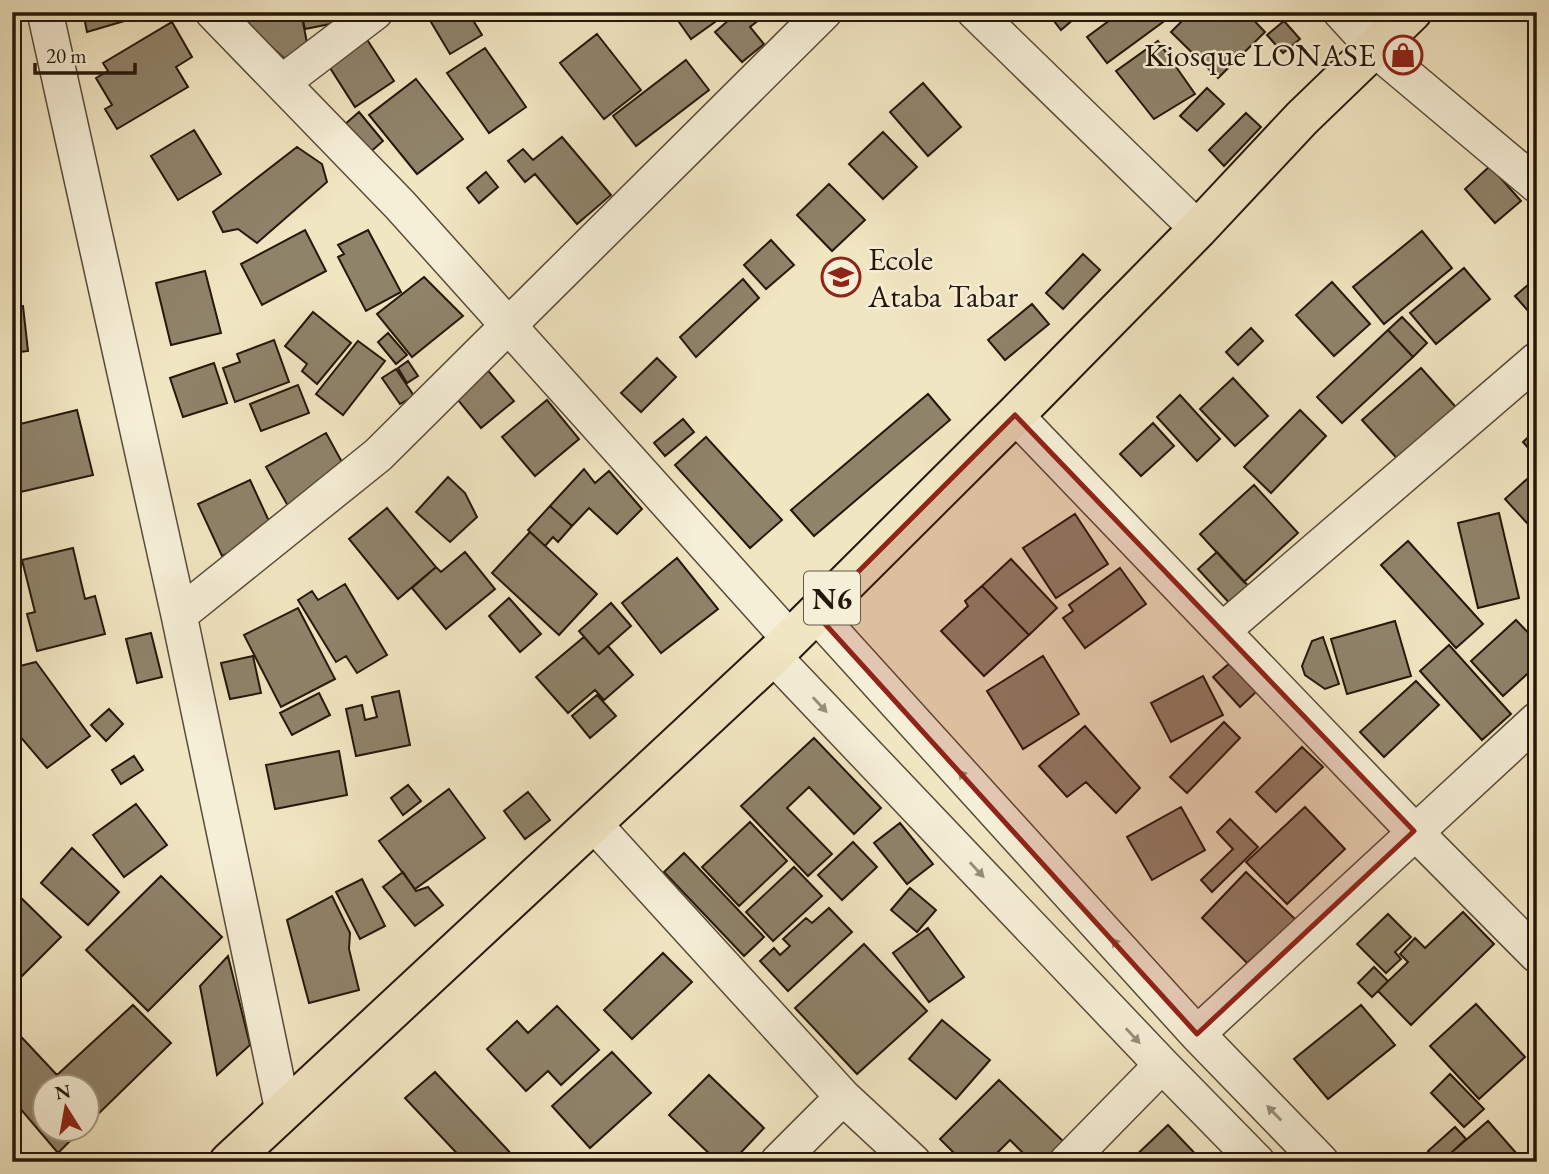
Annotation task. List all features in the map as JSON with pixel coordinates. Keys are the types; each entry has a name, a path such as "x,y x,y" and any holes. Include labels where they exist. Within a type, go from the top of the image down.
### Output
{"main road":[{"name":"N6","path":"229,1162 793,636 1198,229 1302,118 1412,12"}],"street":[{"path":"45,12 179,615 283,1111"},
{"path":"213,12 400,205 508,327 793,636 1161,1065 1257,1162"},
{"path":"283,82 375,12"},
{"path":"179,615 378,455 824,12"},
{"path":"975,12 1198,229"},
{"path":"1340,12 1374,48 1537,185"},
{"path":"1222,631 1537,360"},
{"path":"1015,415 1414,831 1537,955"},
{"path":"793,636 1197,1034 1321,1162"},
{"path":"1197,1034 1537,720"},
{"path":"593,823 843,1097 913,1162"},
{"path":"1067,1162 1161,1065"},
{"path":"778,1162 843,1097"}],"highlighted area":[{"path":"1015,415 1414,831 1197,1034 816,614"}],"building":[{"path":"83,12 145,12 145,15 87,32"},
{"path":"244,12 301,12 307,43 287,61 239,17"},
{"path":"301,12 346,12 335,23 305,29"},
{"path":"425,12 468,12 482,35 450,54"},
{"path":"672,12 729,12 691,39"},
{"path":"738,12 760,12 764,16 750,27 764,44 742,62 715,32"},
{"path":"1047,12 1082,12 1061,30"},
{"path":"1121,12 1156,12 1163,22 1107,63 1087,37"},
{"path":"1191,12 1246,12 1265,32 1218,78 1171,32"},
{"path":"1284,21 1300,39 1283,53 1267,35"},
{"path":"172,22 192,57 176,67 188,87 117,129 105,109 112,105 96,78 108,71 103,63"},
{"path":"597,34 641,90 604,119 560,63"},
{"path":"364,35 394,81 355,107 325,60"},
{"path":"1158,41 1195,94 1154,119 1116,71"},
{"path":"485,48 526,107 489,133 447,73"},
{"path":"686,60 709,90 636,146 613,116"},
{"path":"416,79 463,139 417,174 369,115"},
{"path":"923,83 961,127 928,156 890,112"},
{"path":"1207,88 1224,104 1197,131 1180,116"},
{"path":"359,112 383,141 368,154 344,125"},
{"path":"1246,113 1261,127 1224,166 1209,150"},
{"path":"194,130 221,174 178,200 151,156"},
{"path":"883,132 917,167 883,199 849,164"},
{"path":"562,137 611,195 577,224 535,174 525,182 508,161 523,149 533,160"},
{"path":"297,147 322,164 327,182 257,243 238,229 223,232 213,212"},
{"path":"1490,166 1521,201 1495,223 1465,189"},
{"path":"486,172 498,187 479,203 467,188"},
{"path":"829,184 865,220 832,251 797,215"},
{"path":"305,230 326,271 262,305 241,264"},
{"path":"368,230 401,292 366,311 338,257 344,254 338,245"},
{"path":"1422,231 1452,268 1384,324 1353,287"},
{"path":"771,240 794,265 766,289 744,265"},
{"path":"1083,254 1100,270 1063,309 1046,293"},
{"path":"1464,268 1490,299 1436,344 1410,313"},
{"path":"205,271 221,333 171,345 156,283"},
{"path":"424,277 463,316 412,357 377,314"},
{"path":"1537,277 1537,321 1515,296"},
{"path":"743,279 759,298 696,357 680,337"},
{"path":"1332,282 1370,324 1334,356 1296,315"},
{"path":"1032,304 1049,324 1005,360 988,340"},
{"path":"23,306 28,351 12,353 12,307"},
{"path":"313,312 351,343 317,384 302,371 307,364 285,346"},
{"path":"1402,317 1427,343 1413,357 1388,330"},
{"path":"1251,328 1263,341 1238,365 1226,352"},
{"path":"1388,330 1413,357 1342,423 1317,397"},
{"path":"388,333 407,355 396,364 378,342"},
{"path":"274,340 289,382 235,402 223,368 240,362 237,354"},
{"path":"358,341 385,361 343,415 316,394"},
{"path":"657,358 676,377 641,412 621,393"},
{"path":"408,361 418,376 407,383 398,368"},
{"path":"214,363 227,403 183,417 170,378"},
{"path":"485,367 514,401 481,428 453,394"},
{"path":"1421,368 1462,414 1404,466 1362,420"},
{"path":"396,369 414,396 400,404 382,378"},
{"path":"1233,378 1268,416 1235,446 1200,409"},
{"path":"298,385 309,413 261,431 250,404"},
{"path":"928,394 950,420 814,536 791,510"},
{"path":"1180,395 1220,439 1197,461 1157,417"},
{"path":"547,400 579,439 535,476 502,437"},
{"path":"77,410 93,475 12,494 12,426"},
{"path":"1300,410 1326,436 1271,493 1244,467"},
{"path":"683,419 694,432 665,456 654,443"},
{"path":"1153,423 1174,446 1141,476 1120,454"},
{"path":"1537,429 1537,458 1523,442"},
{"path":"326,433 348,473 288,506 266,467"},
{"path":"706,437 782,520 750,548 675,465"},
{"path":"584,469 595,483 609,471 642,509 617,534 589,508 572,526 550,506"},
{"path":"1537,470 1537,534 1505,499"},
{"path":"448,477 465,493 477,517 450,542 416,512"},
{"path":"250,480 274,532 222,556 198,504"},
{"path":"1254,485 1298,533 1244,582 1200,534"},
{"path":"550,506 572,526 558,542 553,537 545,546 528,530"},
{"path":"387,508 436,567 398,599 349,539"},
{"path":"1499,513 1519,598 1478,608 1458,523"},
{"path":"1075,514 1108,564 1056,598 1023,548"},
{"path":"530,532 597,594 559,635 492,573"},
{"path":"1408,541 1483,624 1456,648 1381,565"},
{"path":"73,548 85,599 95,596 105,634 37,651 27,614 35,612 22,560"},
{"path":"465,552 495,589 446,629 412,588 436,567 441,572"},
{"path":"1217,552 1253,591 1234,608 1198,569"},
{"path":"677,558 718,609 661,653 622,603"},
{"path":"1011,559 1057,608 1029,635 982,586"},
{"path":"1120,568 1146,604 1085,648 1063,618 1073,611 1069,605"},
{"path":"345,584 387,655 357,673 346,656 336,662 298,600 312,591 318,600"},
{"path":"982,586 1029,635 984,676 941,631 968,606 965,601"},
{"path":"509,598 541,634 520,652 489,616"},
{"path":"611,603 631,626 599,654 579,631"},
{"path":"298,608 335,679 281,707 244,635"},
{"path":"1516,620 1537,642 1537,665 1503,696 1471,661"},
{"path":"1395,621 1411,676 1347,694 1331,639"},
{"path":"151,633 162,677 137,683 126,639"},
{"path":"584,637 599,654 608,646 633,675 604,700 595,690 568,713 536,677"},
{"path":"1323,637 1339,684 1325,689 1305,675 1302,666 1312,641"},
{"path":"1449,645 1511,714 1482,740 1420,671"},
{"path":"253,656 261,693 230,699 221,663"},
{"path":"1043,656 1079,714 1023,749 987,691"},
{"path":"36,662 90,736 47,768 12,727 12,668"},
{"path":"1230,663 1256,692 1240,707 1213,677"},
{"path":"1203,676 1223,715 1171,742 1151,703"},
{"path":"1416,681 1439,705 1384,757 1360,732"},
{"path":"399,691 410,745 356,756 346,709 362,705 365,720 377,717 372,697"},
{"path":"319,693 330,715 292,735 280,713"},
{"path":"597,695 616,716 590,738 572,716"},
{"path":"109,709 123,724 106,741 91,725"},
{"path":"1224,722 1240,738 1187,793 1170,777"},
{"path":"1085,726 1140,788 1116,813 1086,782 1067,797 1039,766"},
{"path":"814,738 881,808 854,834 809,787 787,808 832,854 808,876 741,806"},
{"path":"1302,747 1323,767 1276,812 1256,792"},
{"path":"339,751 347,795 275,809 266,765"},
{"path":"134,756 143,770 121,784 112,770"},
{"path":"408,785 421,801 403,815 391,798"},
{"path":"449,789 485,838 415,889 379,841"},
{"path":"528,792 550,820 525,839 504,811"},
{"path":"136,804 167,845 124,877 93,835"},
{"path":"1181,807 1205,850 1152,880 1127,837"},
{"path":"1305,807 1345,849 1287,904 1246,862"},
{"path":"1230,819 1258,847 1212,892 1201,880 1233,849 1217,832"},
{"path":"750,822 787,861 739,906 702,867"},
{"path":"900,823 933,864 907,884 874,843"},
{"path":"853,842 877,867 842,900 818,875"},
{"path":"72,848 119,892 88,925 41,883"},
{"path":"684,853 764,937 744,956 664,872"},
{"path":"794,867 822,896 773,941 746,912"},
{"path":"403,872 416,891 428,887 443,905 415,926 383,887"},
{"path":"1246,872 1296,920 1247,963 1202,918"},
{"path":"161,876 222,937 148,1011 86,950"},
{"path":"362,879 385,926 360,939 336,892"},
{"path":"910,888 936,910 917,932 891,910"},
{"path":"12,889 61,937 12,986"},
{"path":"332,896 350,933 349,949 359,990 309,1003 287,920"},
{"path":"829,908 852,932 788,991 760,961 774,948 780,955 790,946 783,939 806,918 812,923"},
{"path":"1463,912 1494,944 1411,1025 1378,991 1408,962 1400,954 1415,938 1425,948"},
{"path":"1388,914 1411,937 1395,952 1401,959 1386,973 1357,944"},
{"path":"928,928 964,977 929,1002 893,953"},
{"path":"864,944 927,1011 857,1074 795,1008"},
{"path":"663,953 692,982 632,1039 604,1010"},
{"path":"228,956 250,1045 217,1075 200,986"},
{"path":"1374,967 1388,981 1372,997 1358,983"},
{"path":"1476,1004 1525,1057 1479,1099 1430,1046"},
{"path":"133,1005 171,1043 102,1110 102,1072 60,1072"},
{"path":"1361,1005 1395,1045 1328,1099 1294,1059"},
{"path":"557,1006 599,1050 561,1085 548,1071 526,1091 487,1049 517,1021 528,1033"},
{"path":"942,1020 990,1060 956,1099 909,1059"},
{"path":"12,1027 54,1072 32,1072 32,1122 12,1099"},
{"path":"612,1052 651,1093 590,1148 552,1106"},
{"path":"435,1072 516,1159 513,1162 465,1162 405,1098"},
{"path":"1450,1074 1484,1109 1464,1127 1431,1093"},
{"path":"709,1075 764,1128 732,1162 718,1162 669,1115"},
{"path":"999,1080 1063,1141 1043,1162 1032,1162 1010,1140 988,1162 963,1162 940,1139"},
{"path":"1488,1121 1524,1162 1460,1162 1452,1152"},
{"path":"1168,1125 1203,1162 1129,1162"},
{"path":"1455,1127 1466,1139 1452,1152 1457,1158 1453,1162 1438,1162 1428,1151"},
{"path":"1537,1128 1537,1143 1529,1135"},
{"path":"49,1142 69,1142 58,1153"}],"place":[{"name":"Kiosque LONASE","path":"1403,55"},
{"name":"Ecole Ataba Tabar","path":"841,277"}]}
